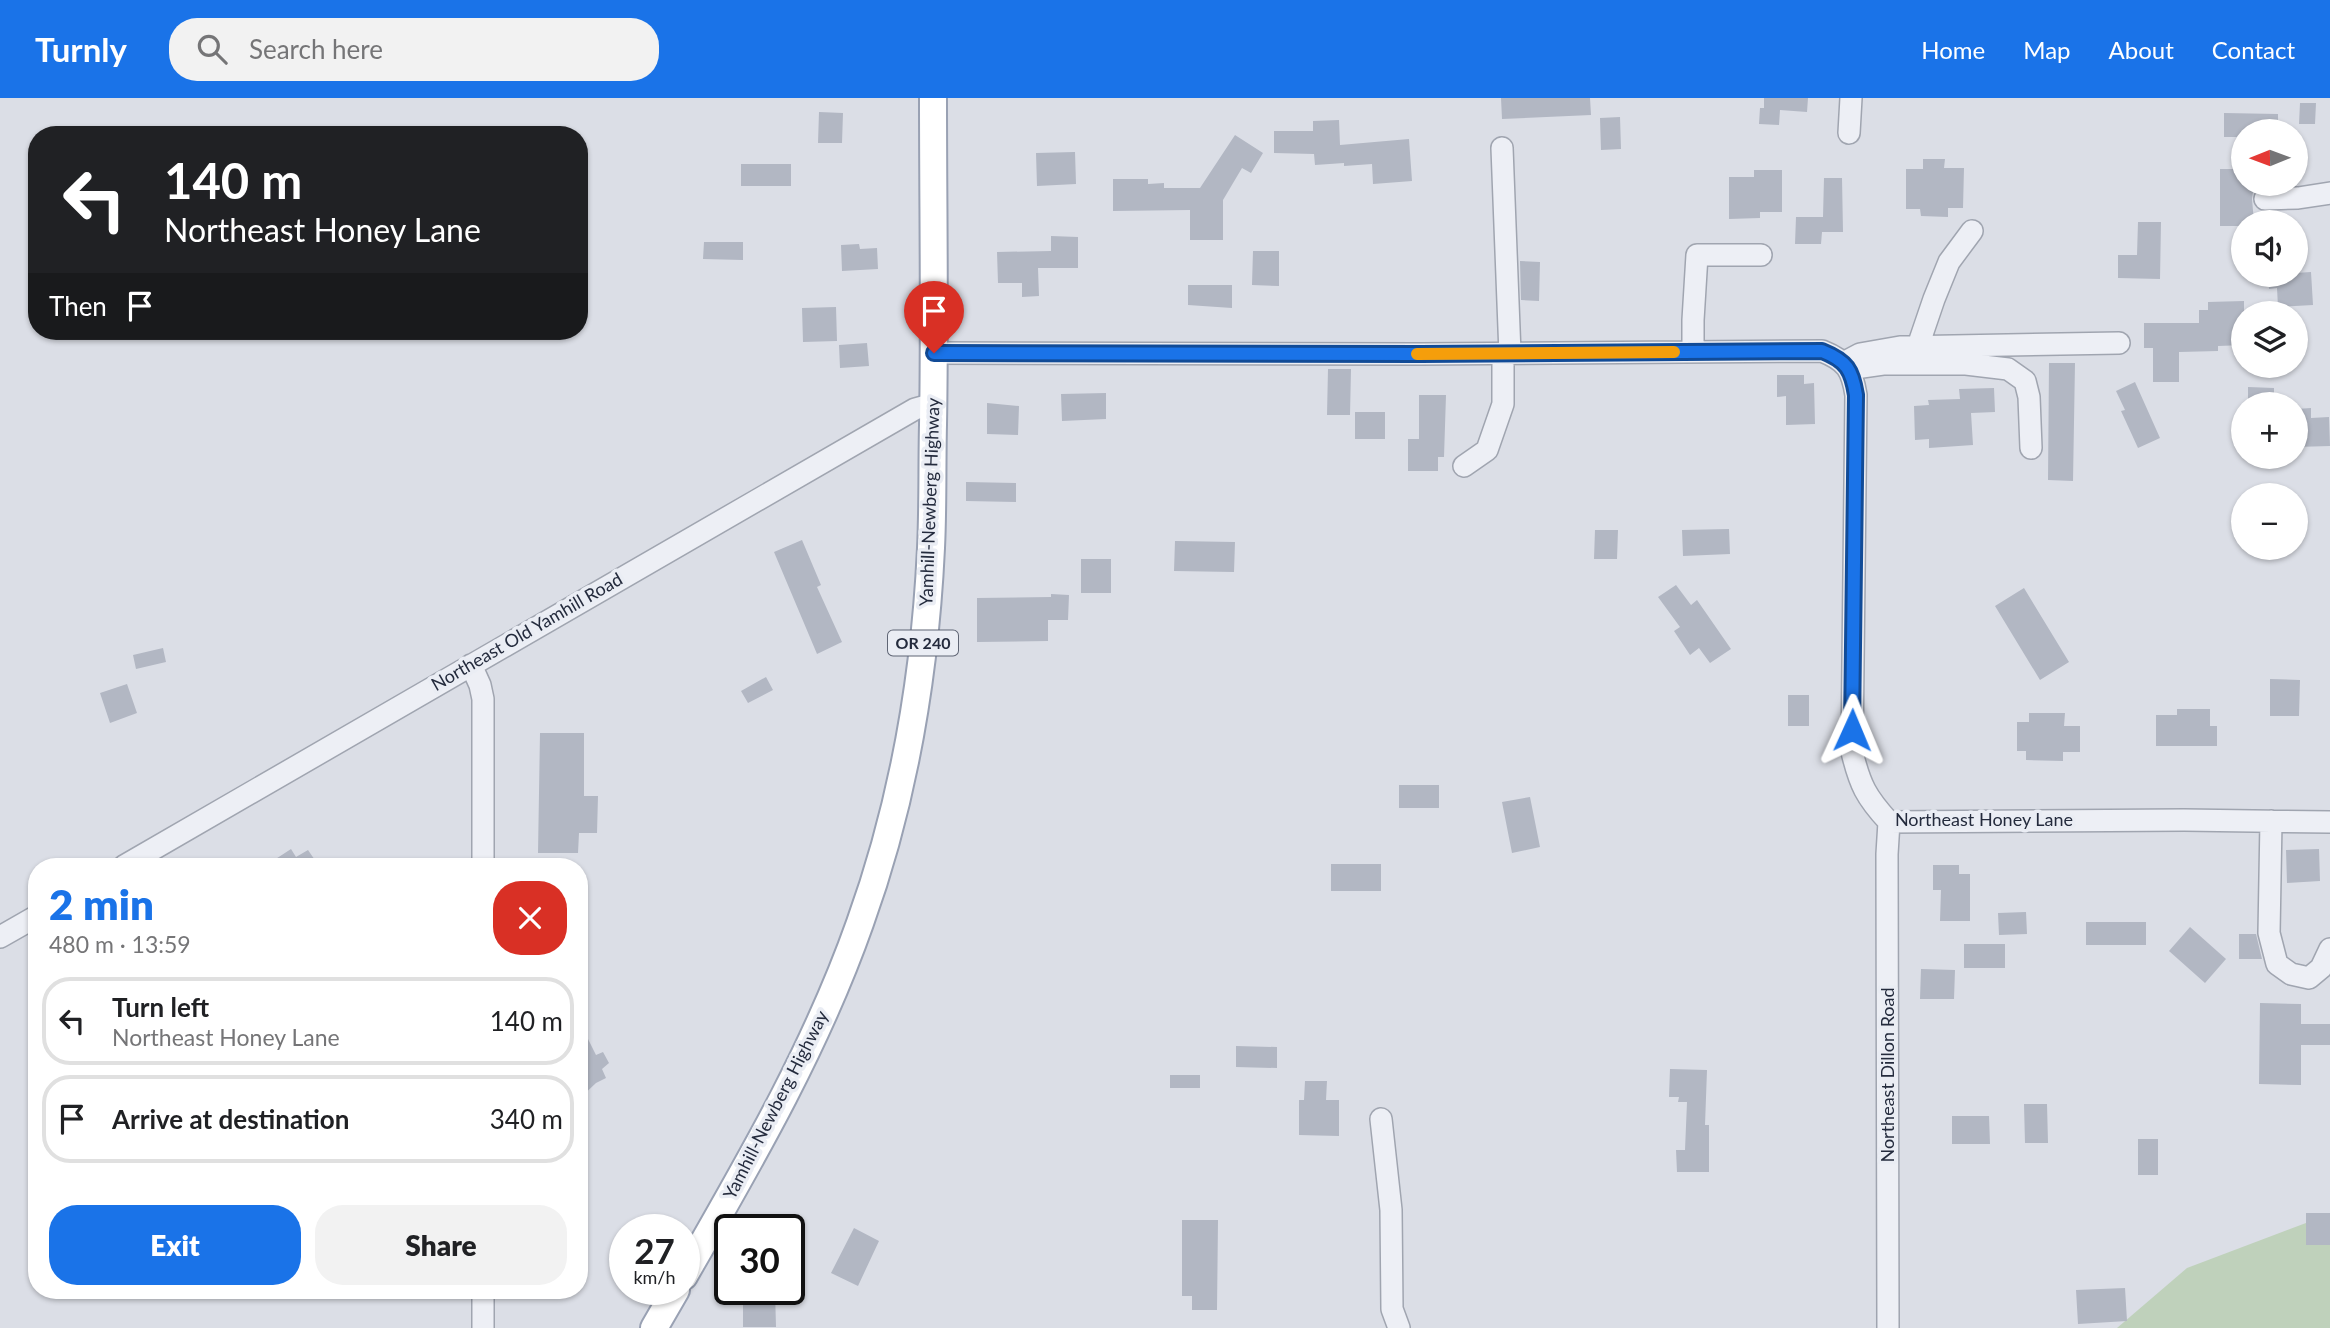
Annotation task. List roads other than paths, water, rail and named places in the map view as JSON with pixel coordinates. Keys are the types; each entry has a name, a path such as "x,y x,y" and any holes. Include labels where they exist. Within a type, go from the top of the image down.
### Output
{"main road":[{"name":"Yamhill-Newberg Highway","path":"700,1248 753,1157 817,1032 861,921 901,782 925,630 931,548 934,353 933,98"},
{"path":"654,1328 667,1305"}],"street":[{"path":"1849,133 1851,98"},
{"path":"1464,466 1487,450 1503,404 1506,354 1502,148"},
{"path":"2265,199 2330,193"},
{"path":"1918,346 1949,262 1972,231"},
{"path":"1693,352 1692,320 1697,255 1761,255"},
{"path":"1846,366 1860,354 1879,349 2119,343"},
{"path":"934,353 1506,354 1822,351 1838,358 1846,366 1924,362 2008,369 2025,381 2029,397 2031,448"},
{"name":"Northeast Honey Lane","path":"1846,366 1852,373 1856,395 1852,752 1858,777 1868,800 1889,822 2330,822"},
{"name":"Northeast Old Yamhill Road","path":"138,858 915,409 933,404"},
{"path":"471,665 483,699 483,858"},
{"path":"2270,821 2269,933 2277,964 2291,974 2309,978 2321,968 2330,949"},
{"name":"Northeast Dillon Road","path":"1888,1328 1889,822"},
{"path":"0,937 28,921"},
{"path":"1381,1119 1391,1210 1392,1310 1399,1328"},
{"path":"483,1299 483,1328"}]}
